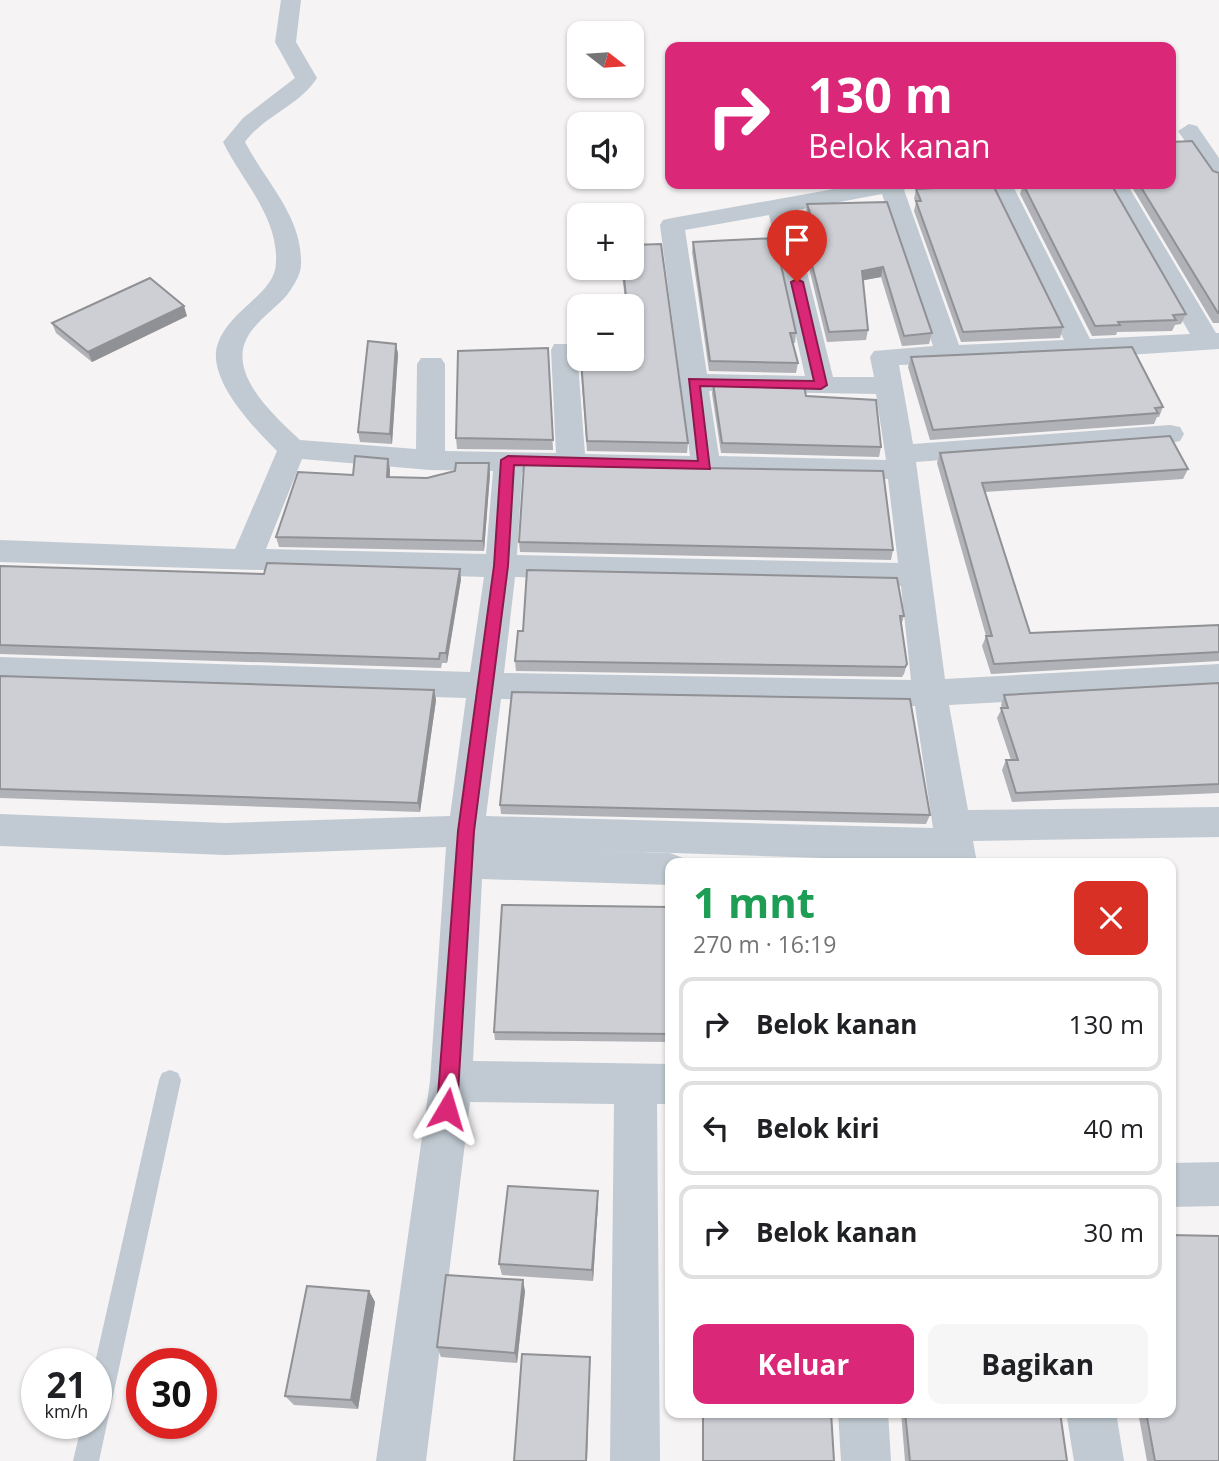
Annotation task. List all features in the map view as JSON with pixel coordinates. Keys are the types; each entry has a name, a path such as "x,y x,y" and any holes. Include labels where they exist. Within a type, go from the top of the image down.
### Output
{"street":[{"path":"291,0 283,37 285,49 306,78 296,91 264,109 234,142 281,218 289,262 283,284 240,328 230,346 230,365 254,410 292,449 430,460 706,466 901,462 1170,434"},
{"path":"1189,131 1219,174"},
{"path":"706,466 672,225 873,189"},
{"path":"897,189 949,354"},
{"path":"1002,189 1082,349"},
{"path":"955,844 930,693 901,462 884,357 1214,341 1118,189"},
{"path":"779,205 821,385"},
{"path":"564,350 571,461"},
{"path":"430,460 431,364"},
{"path":"693,382 889,386"},
{"path":"246,560 292,449"},
{"path":"401,1461 451,1082 465,846 501,566 508,460"},
{"path":"0,551 246,560 914,575"},
{"path":"0,670 486,686 930,693 1219,677"},
{"path":"0,830 465,846 955,844 1219,822"},
{"path":"465,846 665,868"},
{"path":"451,1082 653,1084 635,1461"},
{"path":"1176,1185 1219,1184"},
{"path":"863,1418 866,1461"},
{"path":"1092,1418 1099,1461"}],"lane":[{"path":"111,1348 170,1080"},
{"path":"86,1461 91,1439"}],"building":[{"path":"1192,141 1213,171 1219,173 1219,313 1142,189 1176,189 1176,142"},
{"path":"916,189 995,189 1063,327 963,332 916,201 921,201"},
{"path":"1026,189 1114,189 1186,314 1173,315 1176,320 1118,322 1120,325 1095,326"},
{"path":"887,202 932,333 904,336 883,267 862,271 868,330 829,332 805,237 818,237 807,204"},
{"path":"775,238 796,333 790,333 798,363 710,361 693,242"},
{"path":"661,244 688,443 587,441 582,371 644,371 644,294 626,294 624,280 644,280 644,245"},
{"path":"150,278 184,306 88,352 52,323"},
{"path":"368,341 396,344 390,434 358,432"},
{"path":"1132,347 1163,407 1155,408 1158,413 933,430 911,357"},
{"path":"548,348 553,440 456,438 458,351"},
{"path":"713,383 804,385 806,396 876,400 881,447 722,443"},
{"path":"1170,436 1188,469 982,483 1030,633 1219,625 1219,652 994,664 986,636 992,636 940,453"},
{"path":"355,456 388,459 387,477 427,478 455,471 456,463 489,463 483,541 276,537 298,472 353,475"},
{"path":"524,465 883,471 893,550 519,542"},
{"path":"267,563 460,569 446,653 440,653 439,659 0,645 0,566 264,574"},
{"path":"527,570 897,578 904,616 900,616 907,664 905,667 515,661 518,631 523,631"},
{"path":"0,676 434,690 418,803 0,789"},
{"path":"1219,683 1219,784 1016,793 1006,760 1018,760 1001,708 1008,708 1004,695"},
{"path":"512,692 910,699 930,815 500,805"},
{"path":"502,905 665,907 665,1034 494,1032"},
{"path":"508,1186 598,1191 592,1270 499,1264"},
{"path":"1176,1235 1219,1236 1219,1461 1155,1461 1147,1418 1176,1418"},
{"path":"446,1275 523,1280 515,1353 437,1347"},
{"path":"307,1286 369,1291 351,1400 285,1396"},
{"path":"522,1354 590,1357 586,1461 514,1461"},
{"path":"703,1418 831,1418 834,1461 703,1461"},
{"path":"906,1418 1061,1418 1067,1461 910,1461"}],"route":[{"path":"447,1109 451,1082 466,831 501,566 508,460 706,466 693,382 821,385 797,282"}]}
